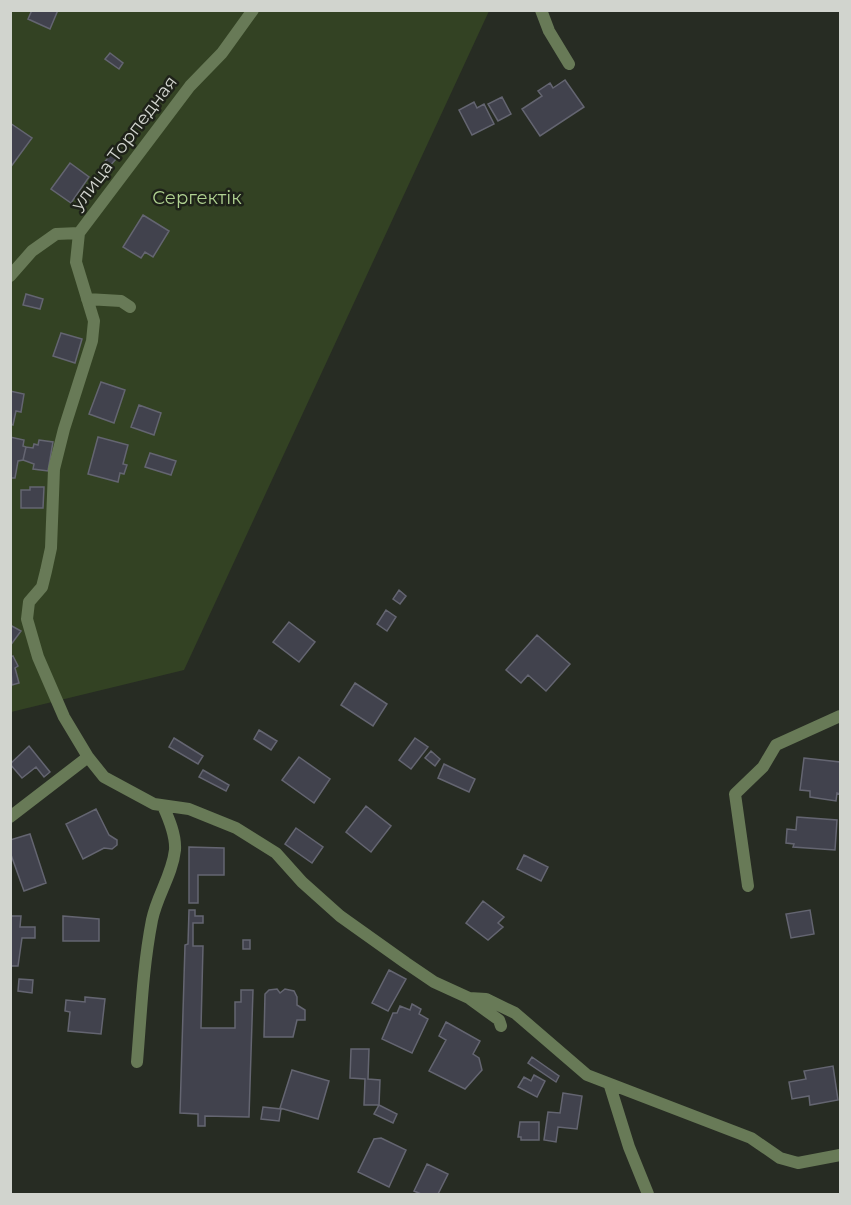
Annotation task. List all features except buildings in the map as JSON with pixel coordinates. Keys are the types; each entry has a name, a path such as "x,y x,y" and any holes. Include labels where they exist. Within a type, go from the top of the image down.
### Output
{"street":[{"name":"улица Торпедная","path":"10,276 32,251 56,234 79,233 190,86 222,53 253,10"},
{"path":"541,10 549,31 569,64"},
{"path":"79,233 76,262 94,321 92,341 54,469 51,548 42,587 29,602 27,619 38,657 64,717 104,777 154,804 211,816 236,828 276,853 302,882 340,916 434,982 469,998 499,1020 501,1026"},
{"path":"87,299 127,301"},
{"path":"748,886 735,794 763,767 776,746 840,716"},
{"path":"10,817 88,756"},
{"path":"137,1062 142,992 152,919 158,898 170,877 175,848 171,822 164,806"},
{"path":"469,998 486,999 515,1013 587,1075 610,1086 751,1138 780,1158 798,1162 840,1155"},
{"path":"610,1086 629,1147 648,1194"}],"green space":[{"name":"Сергектік","path":"10,11 489,11 184,670 11,712"}]}
